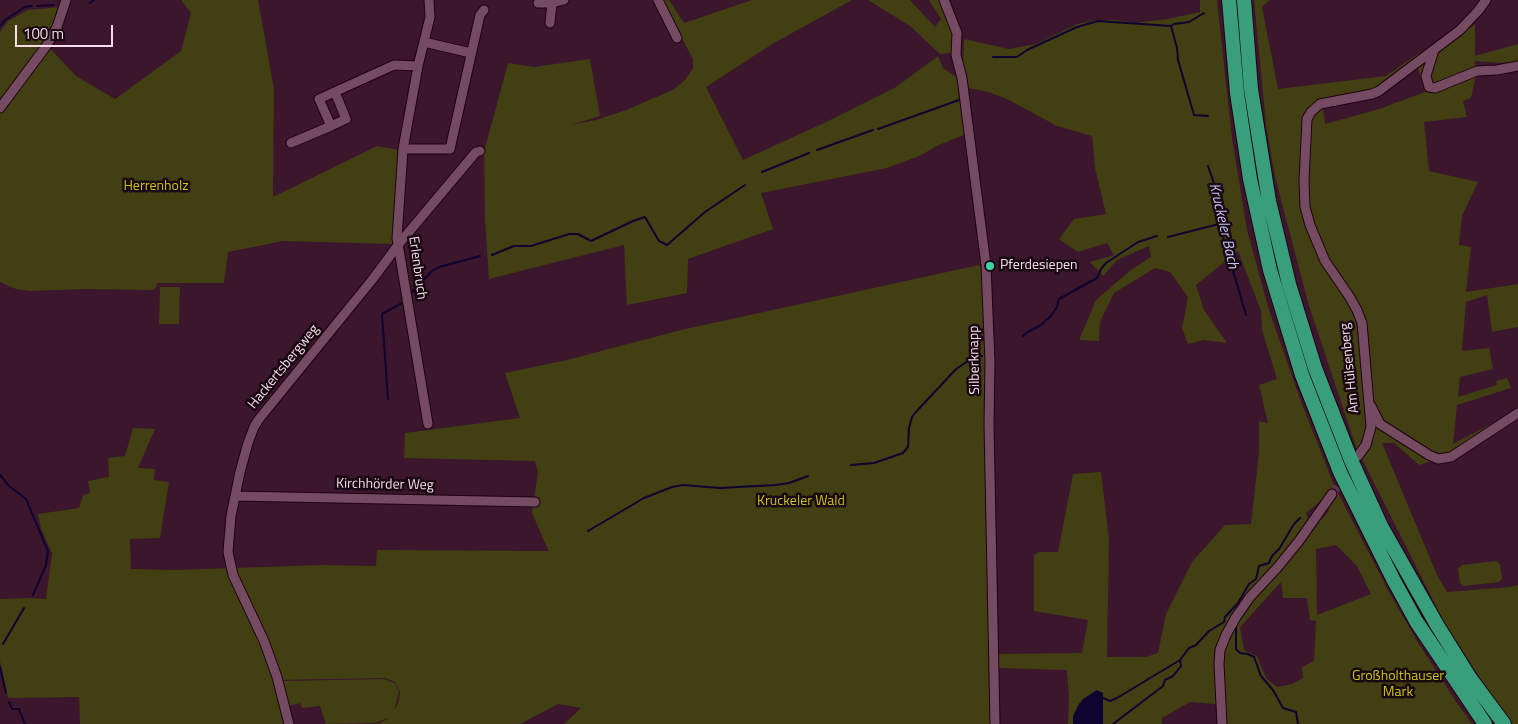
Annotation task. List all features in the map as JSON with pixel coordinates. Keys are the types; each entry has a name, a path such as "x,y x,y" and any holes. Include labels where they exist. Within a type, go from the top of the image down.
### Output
{"highway":[{"path":"1229,0 1237,94 1250,179 1270,270 1302,375 1340,472 1392,579 1438,656 1485,724"},
{"path":"1244,0 1251,89 1269,201 1289,284 1315,368 1351,460 1381,526 1437,626 1470,678 1504,724"}],"street":[{"path":"0,108 47,45 57,27 66,0"},
{"name":"Erlenbruch","path":"428,424 417,391 398,245 403,149 418,66 430,17 429,0"},
{"path":"538,3 552,3 564,0"},
{"path":"658,0 677,38"},
{"name":"Silberknapp","path":"944,0 957,33 956,55 962,78 986,266 990,362 995,724"},
{"name":"Am Hülsenberg","path":"1358,456 1366,445 1370,428 1362,323 1349,296 1325,261 1310,225 1305,206 1304,181 1307,119 1311,112 1320,104 1379,91 1460,30 1486,0"},
{"path":"550,23 552,3"},
{"path":"403,149 450,149 480,15 484,10"},
{"path":"424,42 471,53"},
{"path":"1434,50 1426,76 1429,88 1435,88 1477,71 1498,70 1518,66"},
{"path":"331,126 319,99 394,65 418,66"},
{"path":"291,143 346,119 335,92"},
{"name":"Hackertsbergweg","path":"289,724 277,677 264,641 233,574 228,552 235,496 240,472 254,427 398,245 478,152"},
{"path":"1368,396 1380,424 1438,459 1451,457 1518,413"},
{"path":"1222,724 1219,664 1220,650 1226,636 1240,610 1299,541 1332,494"},
{"name":"Kirchhörder Weg","path":"235,496 535,502"}],"green space":[{"name":"Herrenholz","path":"181,0 258,0 274,89 273,197 377,146 398,150 394,240 392,244 283,241 228,252 224,283 157,283 156,288 152,290 84,289 29,291 16,289 0,282 0,32 8,21 28,10 61,7 46,44 76,76 115,99 181,51 191,13"},
{"path":"661,0 669,0 684,23 752,0 852,0 774,43 706,87 743,160 896,87 938,56 943,68 958,78 966,134 919,156 887,168 761,193 773,229 688,259 687,293 627,305 624,245 489,279 485,221 484,152 508,63 534,67 590,59 600,116 571,125 596,120 626,110 673,90 686,79 693,68 693,59"},
{"path":"868,0 910,0 935,27 941,19 929,0 941,0 947,13 954,41 952,53 940,54 910,26"},
{"name":"Großholthauser Mark","path":"1200,0 1217,0 1232,138 1247,230 1269,310 1300,399 1334,485 1390,594 1417,641 1472,724 1226,724 1226,705 1190,702 1162,718 1162,724 1068,724 1067,670 999,668 998,654 1082,653 1088,620 1034,611 1034,555 1039,552 1058,552 1073,474 1101,472 1109,539 1107,657 1146,657 1158,653 1166,614 1192,562 1225,525 1251,524 1259,452 1259,421 1268,423 1259,385 1277,379 1262,330 1261,311 1238,251 1196,285 1204,310 1227,343 1204,340 1188,344 1182,328 1188,297 1170,272 1155,268 1114,293 1100,322 1099,341 1079,340 1096,300 1131,270 1151,257 1149,246 1117,260 1103,276 1090,262 1114,255 1107,243 1078,252 1059,239 1074,219 1106,214 1095,168 1092,136 1057,126 1007,99 969,88 963,64 964,39 1009,49 1036,44 1077,24 1098,20 1135,23 1168,19 1200,12","holes":["1323,499 1329,511 1312,529 1306,513","1336,545 1357,566 1371,594 1317,615 1316,549","1281,582 1283,598 1307,598 1310,620 1316,621 1314,661 1302,667 1303,678 1292,684 1277,687 1266,678 1257,656 1244,650 1240,627"]},
{"path":"1254,0 1270,0 1262,7 1278,89 1386,76 1419,53 1418,59 1378,89 1322,100 1325,124 1379,109 1425,92 1418,68 1475,24 1475,56 1518,44 1518,61 1503,63 1475,61 1476,75 1471,98 1463,101 1467,117 1424,122 1429,171 1478,182 1462,216 1459,245 1471,247 1466,292 1518,284 1518,327 1492,332 1487,295 1466,302 1462,351 1489,348 1493,369 1460,377 1458,397 1497,385 1496,381 1507,378 1511,388 1457,405 1453,444 1495,422 1518,407 1518,412 1452,455 1419,465 1394,443 1382,443 1437,575 1447,592 1518,585 1518,724 1513,724 1483,683 1443,620 1356,447 1309,306 1275,177 1266,125"},
{"name":"Kruckeler Wald","path":"979,265 985,271 993,724 564,724 581,708 558,704 520,724 376,724 388,718 375,723 326,724 320,706 302,708 300,703 289,706 281,681 384,679 395,683 399,692 394,711 399,701 400,692 395,682 385,678 276,680 286,724 80,724 79,697 8,698 0,661 0,599 46,599 52,553 41,529 38,514 79,508 83,495 90,493 88,481 109,477 108,458 125,456 133,428 155,429 138,468 155,469 154,480 169,482 160,538 130,539 131,569 175,570 321,565 376,566 377,550 549,552 532,513 538,472 535,461 404,458 405,433 520,418 505,373 567,360 681,330"},
{"path":"160,287 180,287 179,324 159,324"},
{"path":"1496,561 1500,564 1502,578 1499,582 1464,586 1460,583 1458,569 1462,565"}],"shaded area":[{"path":"1097,690 1103,693 1103,724 1073,724 1073,716 1079,704"}],"waterway":[{"path":"90,3 94,0"},
{"path":"37,6 54,5"},
{"path":"0,26 5,20 25,7 32,6"},
{"name":"Kruckeler Bach","path":"1204,13 1189,22 1171,26 1178,60 1194,115 1208,116"},
{"path":"993,57 1017,57 1027,50 1077,27 1098,21 1171,26"},
{"path":"878,129 959,100"},
{"path":"817,150 873,130"},
{"path":"762,172 809,153"},
{"name":"Kruckeler Bach","path":"1208,166 1217,192 1219,223 1246,315"},
{"path":"492,255 514,246 531,246 569,234 578,234 591,241 645,217 659,241 667,245 705,212 745,185"},
{"path":"1168,237 1219,224"},
{"path":"1023,336 1050,317 1057,307 1059,299 1097,278 1106,263 1138,242 1157,236"},
{"path":"410,294 432,271 439,267 480,256"},
{"path":"388,399 382,314 404,302"},
{"path":"851,465 874,463 903,453 908,447 909,428 915,413 956,369 974,357 982,356"},
{"path":"0,475 9,486 26,499 48,551 46,565 33,595"},
{"path":"588,531 644,498 672,487 683,485 720,488 776,485 789,483 808,476"},
{"name":"Kruckeler Bach","path":"1113,724 1163,686 1165,680 1173,676 1181,666 1180,660 1189,648 1196,645 1209,631 1224,622 1225,617 1238,603 1249,584 1256,579 1259,566 1269,563 1294,524 1300,518"},
{"path":"3,644 24,608"},
{"path":"1236,625 1236,649 1240,653 1254,657 1261,676 1273,690 1283,708 1296,712 1298,724"},
{"path":"1103,698 1110,701 1117,698 1180,660"},
{"path":"0,667 6,693"},
{"path":"9,702 12,709 19,709 25,724"}],"tunnel":[{"path":"1332,494 1345,475"}],"place":[{"name":"Pferdesiepen","path":"990,266"}]}
